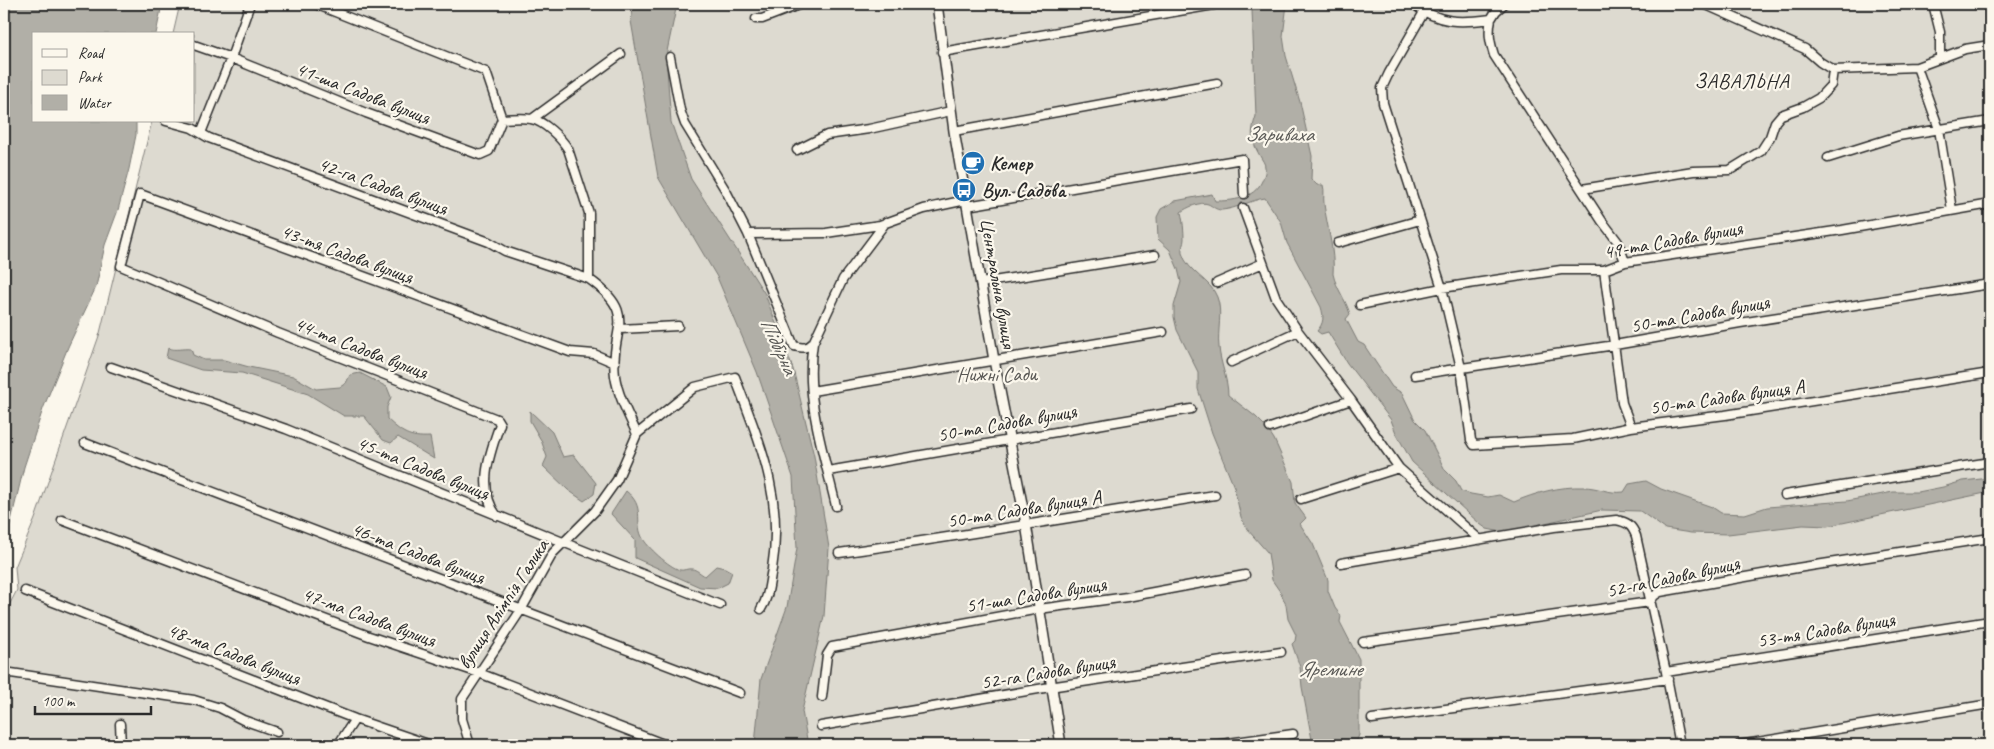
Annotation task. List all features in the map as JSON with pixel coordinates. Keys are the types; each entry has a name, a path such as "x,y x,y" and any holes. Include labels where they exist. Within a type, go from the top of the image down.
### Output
{"street":[{"path":"201,133 250,4"},
{"path":"315,4 486,72 502,119 532,119 544,125 568,149 589,213 590,279 605,290 615,301 619,316 620,329 615,363 616,377 621,396 636,434 695,387 735,377 766,462 775,505 776,536 773,560 767,600 761,609"},
{"path":"756,19 762,19 801,4"},
{"name":"Центральна вулиця","path":"937,4 954,131 994,360 1026,524 1061,745"},
{"path":"942,52 1214,4"},
{"path":"1413,4 1424,12 1448,21 1461,22 1491,19"},
{"path":"1504,4 1491,19 1488,31 1494,55 1602,221 1618,242 1625,262"},
{"path":"1704,4 1805,49 1833,70 1917,67 1965,48 1990,44"},
{"path":"1933,4 1940,32 1940,58"},
{"path":"1424,12 1399,53 1382,88 1383,103 1442,288 1461,368"},
{"name":"41-ша Садова вулиця","path":"195,45 366,113 480,155 489,151 502,119"},
{"path":"532,119 621,54"},
{"path":"670,57 680,110 685,124 726,191 748,234 794,346 803,348 812,346"},
{"path":"1917,67 1939,129 1952,210"},
{"path":"1582,189 1693,171 1730,170 1761,151 1770,138 1775,122 1781,115 1803,107 1819,98 1831,85 1833,70"},
{"path":"954,131 1217,83"},
{"path":"797,150 827,135 869,129 951,111"},
{"path":"1828,158 1898,136 1990,121"},
{"name":"42-га Садова вулиця","path":"170,122 192,128 209,138 489,242 505,251 590,279"},
{"path":"748,234 826,233 880,225 924,209 1242,159 1244,194"},
{"name":"43-тя Садова вулиця","path":"121,266 140,194 570,352 594,354 615,363"},
{"name":"49-та Садова вулиця","path":"1360,305 1442,288 1561,270 1604,270 1625,262 1729,247 1990,204"},
{"path":"1243,208 1276,298 1298,331 1351,400 1399,468 1480,540"},
{"path":"1338,243 1420,220"},
{"path":"836,506 818,433 810,366 812,346 843,279 886,222"},
{"path":"981,283 1155,255"},
{"path":"1217,283 1263,263"},
{"name":"44-та Садова вулиця","path":"121,266 278,333 498,419 500,424 487,467 486,484 488,497 497,516"},
{"path":"1604,270 1622,403 1631,426"},
{"name":"50-та Садова вулиця","path":"1415,375 1615,346 1740,323 1990,284"},
{"path":"620,329 678,326"},
{"path":"1231,362 1298,331"},
{"path":"812,391 1163,332"},
{"name":"45-та Садова вулиця","path":"111,367 286,429 497,516 720,604"},
{"name":"50-та Садова вулиця А","path":"1461,368 1471,440 1474,445 1479,446 1540,443 1573,439 1631,426 1725,415 1990,373"},
{"path":"1270,428 1351,400"},
{"name":"50-та Садова вулиця","path":"828,471 1191,409"},
{"name":"вулиця Алімпія Галика","path":"470,745 462,719 462,699 521,610 553,553 595,512 617,480 636,434"},
{"name":"46-та Садова вулиця","path":"85,443 740,693"},
{"path":"1784,495 1990,462"},
{"path":"1301,499 1399,468"},
{"name":"50-та Садова вулиця А","path":"839,553 971,535 1026,524 1215,495"},
{"name":"47-ма Садова вулиця","path":"62,520 369,636 479,674 666,745"},
{"path":"1342,563 1554,527 1616,520 1626,522 1633,527 1667,676 1680,745"},
{"name":"52-га Садова вулиця","path":"1363,642 1650,602 1660,592 1797,568 1990,538"},
{"name":"51-ша Садова вулиця","path":"822,697 827,655 832,647 1039,609 1127,597 1245,575"},
{"name":"48-ма Садова вулиця","path":"25,590 355,718 431,745"},
{"name":"53-тя Садова вулиця","path":"1372,719 1667,676 1990,620"},
{"name":"52-га Садова вулиця","path":"821,726 1281,652"},
{"path":"4,675 11,673 194,700 220,708 243,720 277,732"},
{"path":"1739,745 1990,704"},
{"path":"338,745 355,718"},
{"path":"120,724 121,745"},
{"path":"1214,745 1293,734"}],"green space":[{"name":"Нижні Сади","path":"180,4 1990,4 1990,745 4,745 4,615 17,590 15,567 35,519 100,333 152,122 195,122 195,32 173,32"}],"water":[{"path":"4,4 162,4 156,32 32,32 32,122 136,122 136,135 118,210 105,245 96,287 68,347 43,409 24,467 4,550"},
{"name":"Підбірна","path":"634,4 677,4 666,56 671,122 691,179 765,294 793,369 814,456 829,548 824,616 802,711 808,745 755,745 761,679 787,607 797,548 793,477 757,372 717,277 658,177 631,21"},
{"path":"1256,4 1287,4 1283,36 1286,56 1300,102 1312,156 1311,179 1317,185 1323,185 1324,187 1324,204 1333,257 1333,274 1350,314 1346,319 1358,342 1364,345 1392,387 1402,393 1415,420 1425,430 1445,470 1456,481 1461,491 1488,497 1499,495 1514,502 1539,493 1574,487 1624,492 1629,484 1646,481 1661,489 1712,507 1721,513 1745,514 1767,507 1847,501 1893,492 1918,492 1963,481 1990,478 1990,492 1828,526 1803,525 1728,534 1691,533 1665,529 1640,511 1602,510 1510,531 1501,532 1487,529 1412,462 1391,420 1347,363 1328,332 1321,334 1317,331 1323,320 1321,307 1287,243 1281,222 1265,198 1222,210 1205,203 1194,205 1181,212 1184,236 1182,253 1189,266 1214,291 1219,303 1219,347 1228,395 1256,417 1274,439 1293,482 1295,503 1306,518 1300,524 1313,544 1328,580 1328,591 1335,608 1341,616 1340,622 1359,659 1359,735 1355,745 1313,745 1300,667 1292,644 1295,641 1296,635 1288,619 1286,605 1281,593 1272,580 1268,553 1247,529 1241,517 1234,487 1212,433 1198,389 1198,372 1177,330 1174,306 1181,282 1178,269 1170,250 1158,239 1157,217 1161,209 1175,201 1212,194 1215,201 1242,198 1254,192 1262,181 1265,166 1252,137 1256,116 1252,10 1256,7"},
{"path":"168,348 191,349 193,355 204,360 224,360 293,376 316,389 340,387 346,383 350,375 360,373 387,387 391,397 387,407 387,419 406,434 417,437 430,437 434,459 398,437 391,443 383,440 364,416 344,416 308,394 242,373 201,370 166,358"},
{"path":"530,411 552,432 563,457 574,455 596,483 594,494 584,501 568,490 543,466 547,457 541,440 530,421"},
{"path":"626,491 638,508 642,537 648,546 659,556 675,568 681,570 694,569 705,576 716,566 725,568 732,572 728,583 718,588 700,587 635,558 635,540 611,514"}],"place":[{"name":"Кемер","path":"973,163"},
{"name":"Вул. Садова","path":"964,190"}],"district":[{"name":"ЗАВАЛЬНА","path":"1742,81"}],"water label":[{"name":"Зариваха","path":"1279,134"},
{"name":"Яремине","path":"1330,669"}]}
